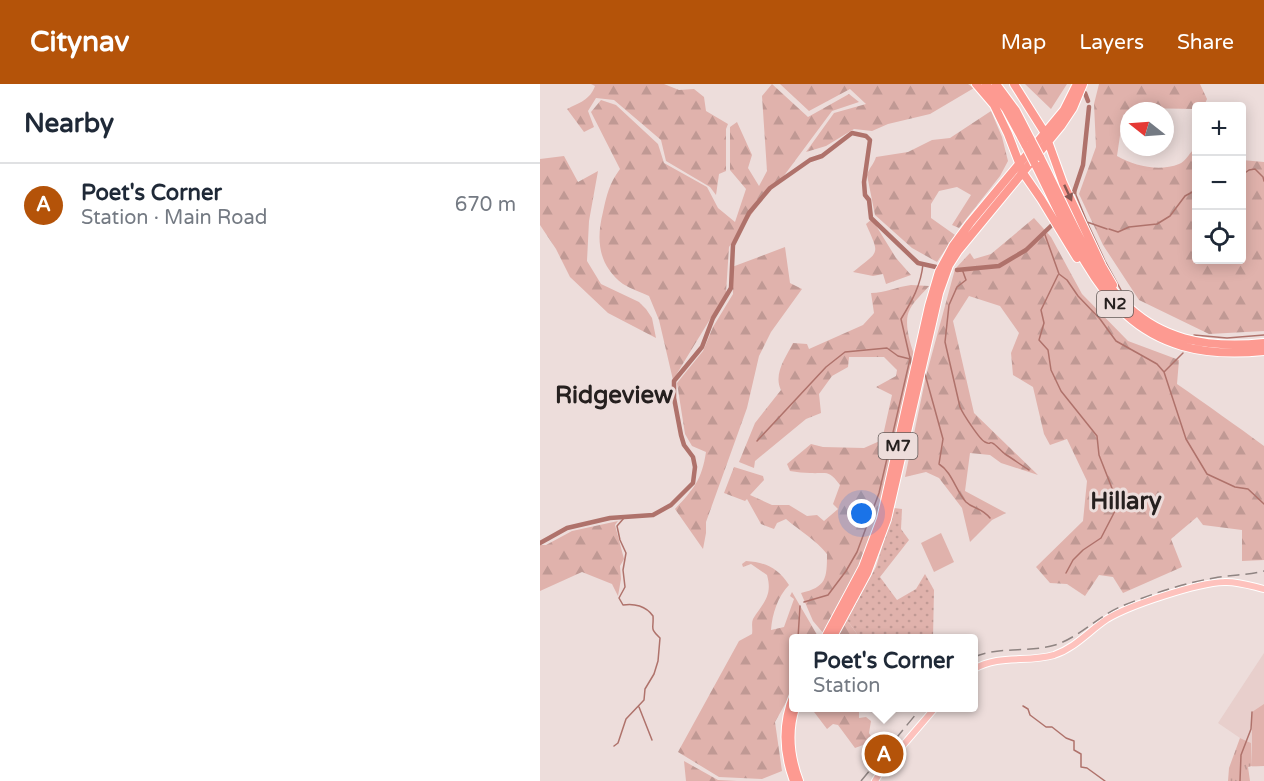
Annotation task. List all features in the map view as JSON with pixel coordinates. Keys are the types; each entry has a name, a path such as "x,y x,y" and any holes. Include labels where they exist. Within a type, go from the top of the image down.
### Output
{"highway":[{"path":"976,84 994,105 1023,173 1087,275 1114,307 1128,316"},
{"name":"N2","path":"986,84 1028,143"},
{"name":"N2","path":"996,84 1016,111 1028,143 1094,279 1112,302 1157,336 1190,348 1222,353 1264,351"},
{"path":"1014,84 1049,140 1063,183 1102,266 1118,292 1141,314 1183,338"},
{"name":"M7","path":"828,634 863,567 881,519 929,306 939,272 953,246 970,223 1020,164 1049,140 1077,84"},
{"name":"M7","path":"835,634 867,573 887,519 935,307 945,274 967,238 1023,173 1073,108 1083,84"},
{"path":"1029,105 1044,122 1050,123 1057,120"},
{"path":"1008,134 1013,158 1010,177"},
{"name":"N2","path":"1037,161 1106,284 1119,299 1145,320 1164,331 1183,338 1218,345 1264,343"},
{"path":"1005,194 1017,184 1024,183 1031,187 1041,199"},
{"path":"789,711 785,745 794,781"},
{"path":"794,712 790,739 791,754 799,781"}],"main road":[{"path":"978,666 997,660 1038,659 1056,654 1067,649 1120,612 1201,585 1229,582 1264,589"},
{"path":"875,781 932,712"}],"shaded area":[{"path":"1264,653 1264,766 1252,767 1251,743 1218,723"}],"green space":[{"path":"591,84 664,84 679,90 694,89 704,97 706,111 728,124 726,171 719,174 716,195 710,187 666,161 661,140 614,100 596,98 588,111 594,127 584,132 567,109 590,95 595,86"},
{"path":"772,84 808,117 849,94 859,102 832,111 783,177 767,192 729,247 726,293 673,380 659,320 649,296 626,286 615,277 608,269 601,251 600,232 604,206 611,184 620,169 591,112 601,100 616,105 658,144 664,163 707,187 718,208 735,222 746,189 730,170 730,127 737,122 752,155 748,168 759,186 767,171 762,96"},
{"path":"780,84 968,84 974,88 930,114 888,124 872,131 854,129 826,146 806,152 834,113 866,104 850,89 809,111"},
{"path":"1025,84 1067,84 1051,109"},
{"path":"1099,84 1200,84 1207,99 1206,102 1192,102 1192,109 1174,109 1174,102 1120,102 1120,136 1117,156 1131,163 1163,168 1181,163 1192,151 1192,264 1246,264 1246,160 1264,162 1264,331 1209,334 1139,300 1103,245 1079,194 1096,147 1094,104"},
{"path":"991,111 1002,137 1008,161 1000,176 959,228 952,225 971,195 957,187 939,191 931,204 931,218 955,235 937,262 912,248 875,215 867,175 876,157 908,152 932,140 950,138"},
{"path":"564,156 578,182 598,171 589,221 587,261 601,284 639,302 646,309 652,318 656,338 608,313 570,277 556,249 540,225 540,159"},
{"path":"1034,218 1051,237 1082,294 1128,341 1179,360 1177,384 1264,446 1264,560 1242,561 1242,530 1203,525 1197,517 1171,539 1182,567 1123,593 1113,577 1099,575 1085,596 1067,584 1050,583 1036,567 1083,521 1087,481 1067,439 1050,445 1044,434 1033,387 1013,375 1011,353 1019,333 1000,306 969,296 953,321 974,413 1038,475 1001,463 990,455 970,453 965,491 1006,513 992,520 970,542 962,508 939,478 926,472 905,477 926,376 955,269 970,253 974,259 991,254"},
{"path":"872,219 896,258 911,275 886,284 883,274 873,276 853,272 875,252 874,242 866,224"},
{"path":"785,247 790,283 802,289 771,332 759,356 747,408 706,522 703,549 675,509 696,483 706,452 692,446 685,434 677,383 703,351 713,327 733,294 732,267"},
{"path":"911,285 929,286 914,303 908,314 908,333 915,357 876,525 855,575 824,634 813,621 801,593 816,588 823,581 827,554 786,519 777,523 774,529 761,524 747,499 745,501 724,493 734,467 763,476 764,480 750,495 772,505 789,505 807,516 817,515 824,521 838,509 833,504 840,485 833,477 827,473 790,471 787,464 811,444 823,447 864,448 882,440 892,395 876,387 896,376 897,370 884,357 849,357 848,367 832,376 819,394 821,413 806,419 755,461 754,468 739,462 755,423 781,390 779,372 793,343 807,344 809,349 863,325 874,313 871,293"},
{"path":"894,508 902,509 901,529 909,540 880,577 897,600 916,589 925,574 934,590 933,634 857,634 847,620 876,567"},
{"path":"618,521 615,525 624,559 620,566 621,579 618,596 612,584 582,572 540,591 540,545 546,545 572,531"},
{"path":"941,533 954,562 934,572 921,543"},
{"path":"746,561 771,567 789,585 776,606 771,630 784,627 794,599 790,596 792,592 817,634 789,634 789,697 775,722 782,771 762,779 719,777 678,752 739,641 752,634 753,619 768,594 767,575 751,564 743,567 742,564"},
{"path":"847,620 857,634 838,634"},
{"path":"1264,704 1264,766 1252,766 1252,712"},
{"path":"814,712 859,712 859,718 866,717 871,721 869,733 874,741 855,748 838,725 833,724 827,729"},
{"path":"1240,738 1251,743 1252,766 1248,767 1250,781 1228,781 1229,768"},
{"path":"684,761 718,780 737,781 686,781"}],"waterway":[{"path":"1085,93 1088,101"},
{"path":"1074,192 1083,165 1089,107"},
{"path":"540,543 567,528 610,518 653,515 671,505 693,483 695,467 693,457 684,445 681,435 674,398 674,381 702,347 713,318 731,288 733,245 749,213 770,188 810,160 822,156 852,133 866,136 870,140 864,182 871,218 918,263 936,267"},
{"path":"1246,172 1255,169 1264,181"},
{"path":"1075,188 1087,222 1107,229"},
{"path":"1109,229 1118,232 1129,227 1157,224 1170,216 1185,196 1192,192"},
{"path":"1087,222 1121,290"},
{"path":"957,270 999,266 1026,250 1052,225"},
{"path":"1044,232 1059,274 1067,280 1116,341 1157,364 1164,372 1186,439 1207,474 1235,487 1248,489 1264,504"},
{"path":"912,367 901,319 915,293 923,264"},
{"path":"962,269 966,280 957,287 949,305 945,342 960,407 983,440 994,444 1029,470"},
{"path":"1058,275 1041,310 1044,323 1039,340 1048,350 1051,370 1061,391 1097,436 1099,455 1117,501 1116,509 1101,538 1083,550 1073,560 1066,573"},
{"path":"1194,335 1227,338 1264,335"},
{"path":"757,441 826,367 845,352 887,348 898,356 910,359 879,493 857,552 828,595 804,602"},
{"path":"1164,372 1183,353"},
{"path":"925,374 943,439 939,464 947,472 966,502 990,518"},
{"path":"614,746 618,743 626,719 644,700 645,689 654,674 658,661 660,638 653,630 653,616 647,610 631,604 623,605 619,598 625,587 623,570 626,553 617,526 624,518"},
{"path":"798,634 800,606"},
{"path":"1023,706 1028,709 1030,715 1046,727 1052,727 1074,741 1074,750 1081,754 1081,767 1087,768 1105,781"},
{"path":"639,707 652,740"},
{"path":"1240,781 1241,755 1251,729 1252,712"}],"railway":[{"path":"978,656 1055,645 1073,637 1113,610 1144,597 1203,580 1264,571"},
{"path":"861,781 918,712"}],"place":[{"name":"Poet's Corner","path":"884,754"}],"district":[{"name":"Ridgeview","path":"614,395"},
{"name":"Hillary","path":"1126,501"}]}
